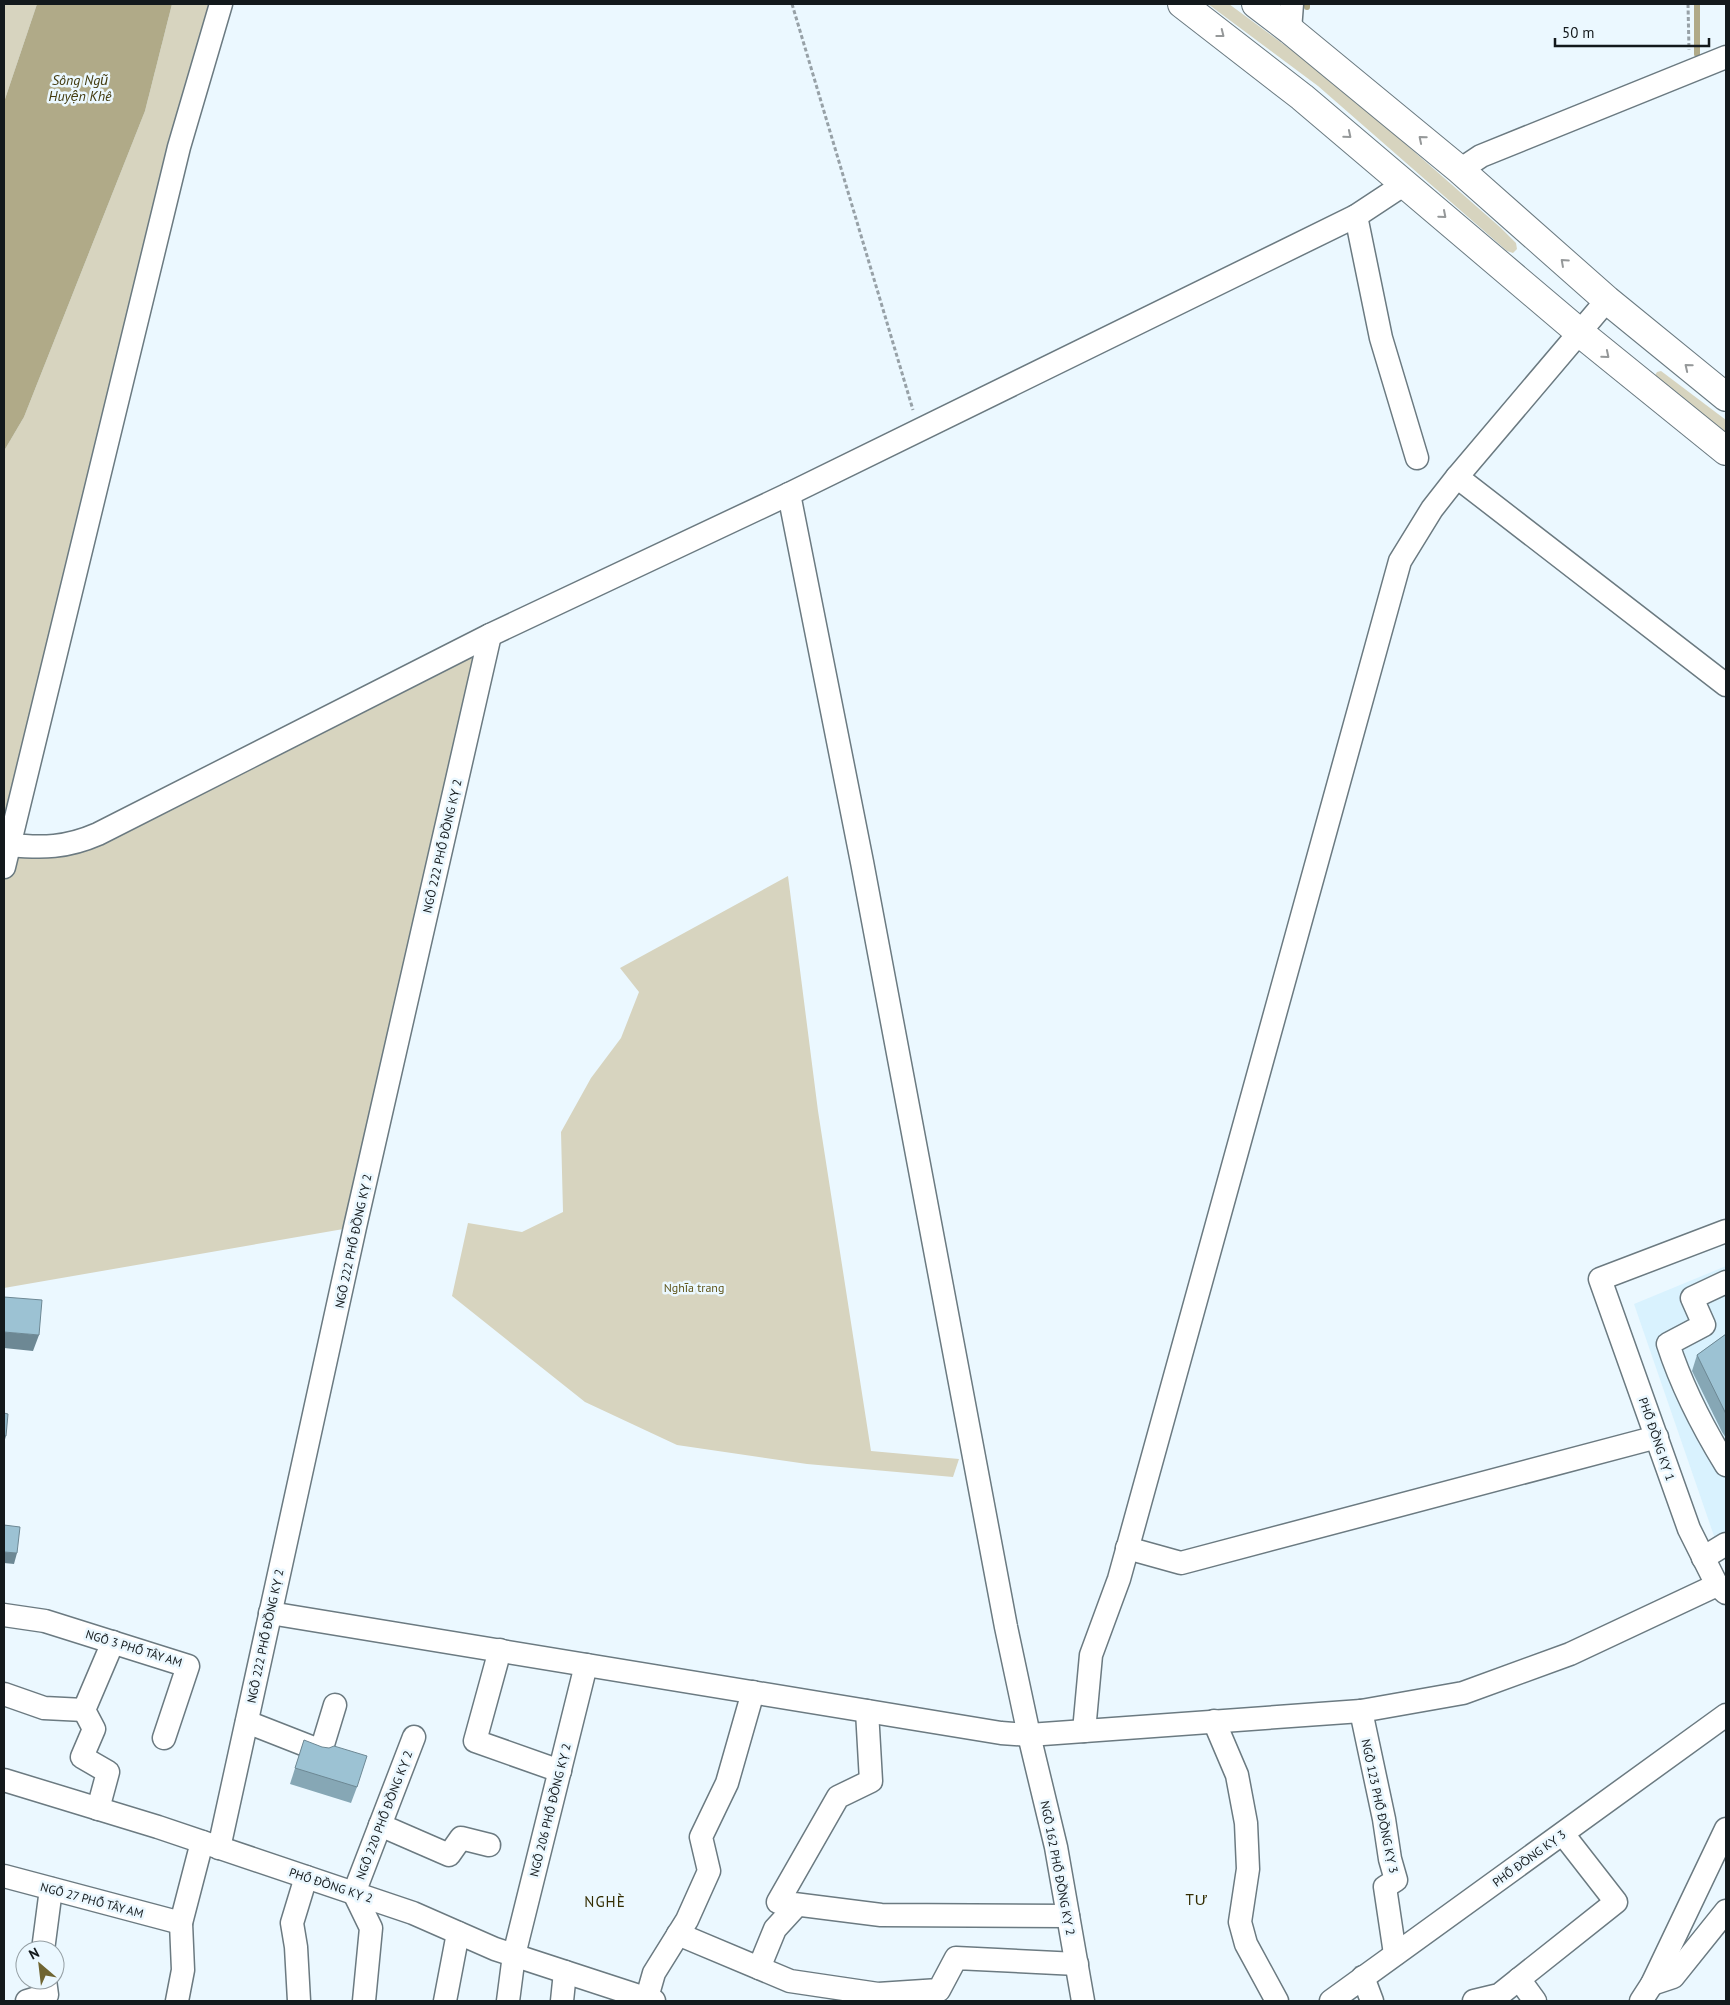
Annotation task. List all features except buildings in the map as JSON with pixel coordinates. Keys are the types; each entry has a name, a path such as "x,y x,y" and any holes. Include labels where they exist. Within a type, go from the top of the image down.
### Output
{"main road":[{"path":"1182,4 1302,97 1406,183 1579,332 1726,451"},
{"path":"1256,4 1291,17 1607,300 1726,397"}],"street":[{"path":"4,867 179,147 221,4"},
{"path":"1460,170 1481,156 1726,57"},
{"path":"9,845 41,848 83,840 98,834 490,635 789,494 1356,216 1406,183"},
{"path":"1356,216 1381,338 1417,458"},
{"path":"1084,1730 1091,1655 1119,1579 1400,561 1432,510 1457,477 1607,300"},
{"path":"1457,477 1726,685"},
{"name":"NGÕ 162 PHỐ ĐỒNG KỴ 2","path":"789,494 862,862 1006,1627 1029,1735 1056,1847 1083,2001"},
{"name":"NGÕ 222 PHỐ ĐỒNG KỴ 2","path":"177,2001 183,1970 181,1923 210,1845 247,1722 355,1227 490,635"},
{"name":"PHỐ ĐỒNG KỴ 1","path":"1721,1589 1688,1528 1600,1279 1726,1231"},
{"path":"1726,1282 1692,1298 1704,1325 1668,1344 1679,1378 1704,1431 1726,1465"},
{"path":"1127,1548 1181,1563 1656,1437"},
{"path":"1703,1558 1726,1544"},
{"path":"270,1613 1001,1733 1029,1735 1361,1711 1463,1694 1570,1654 1721,1589"},
{"name":"NGÕ 3 PHỐ TÂY AM","path":"4,1615 44,1621 188,1666 164,1738"},
{"path":"84,1710 113,1642"},
{"path":"500,1650 475,1741 560,1771"},
{"name":"NGÕ 206 PHỐ ĐỒNG KỴ 2","path":"508,2001 514,1955 586,1665"},
{"path":"649,2000 654,1973 687,1920 709,1871 701,1837 728,1783 754,1692"},
{"path":"4,1694 44,1708 84,1710"},
{"path":"247,1722 321,1751 335,1705"},
{"path":"84,1710 94,1729 82,1757 108,1772 98,1809"},
{"path":"867,1711 871,1781 838,1797 778,1902 882,1915 1068,1916"},
{"name":"NGÕ 123 PHỐ ĐỒNG KỴ 3","path":"1361,1711 1384,1819 1390,1859 1396,1880 1385,1887 1396,1954"},
{"name":"PHỐ ĐỒNG KỴ 3","path":"1331,2001 1726,1715"},
{"path":"1214,1721 1237,1775 1246,1823 1248,1869 1240,1922 1246,1944 1278,2001"},
{"name":"NGÕ 220 PHỐ ĐỒNG KỴ 2","path":"354,1893 414,1737"},
{"name":"PHỐ ĐỒNG KỴ 2","path":"4,1780 354,1893 412,1913 494,1949 649,2000"},
{"path":"380,1826 450,1855 461,1838 490,1845"},
{"path":"1647,1993 1726,1829"},
{"path":"1474,2001 1499,1994 1616,1902 1563,1834"},
{"name":"NGÕ 27 PHỐ TÂY AM","path":"4,1876 181,1923"},
{"path":"299,2001 296,1947 292,1923 306,1877"},
{"path":"44,1940 51,1889"},
{"path":"354,1893 371,1928 364,2001"},
{"path":"759,1968 776,1929 797,1905"},
{"path":"1647,1993 1672,1977 1726,1911"},
{"path":"445,2001 458,1933"},
{"path":"678,1934 790,1981 878,1994 939,1990 956,1958 1077,1964"},
{"path":"562,2001 565,1972"},
{"path":"1363,1977 1372,2001"},
{"path":"1519,1979 1536,2001"},
{"path":"27,2001 47,1995 46,1990"}],"path":[{"path":"792,4 918,430"},
{"path":"1688,4 1689,73"}],"shaded area":[{"path":"1726,1266 1726,1554 1714,1536 1634,1304"}],"green space":[{"path":"4,4 37,4 4,102"},
{"path":"172,4 221,4 9,845 59,845 490,635 355,1227 4,1288 4,451 24,417 145,111"},
{"path":"1208,4 1229,4 1335,82 1501,228 1516,243 1517,249 1513,253 1507,251 1318,86"},
{"path":"1661,371 1726,420 1726,437 1652,380 1657,372"},
{"name":"Nghĩa trang","path":"788,876 818,1111 871,1451 959,1459 953,1477 807,1464 677,1445 585,1402 452,1296 468,1223 522,1232 563,1212 561,1132 591,1078 621,1038 639,992 620,968"}],"water":[{"name":"Sông Ngũ Huyện Khê","path":"37,4 172,4 145,111 24,417 4,451 4,102"}],"waterway":[{"path":"1697,4 1697,54"}],"district":[{"name":"TƯ","path":"1197,1899"},
{"name":"NGHÈ","path":"605,1901"}]}
